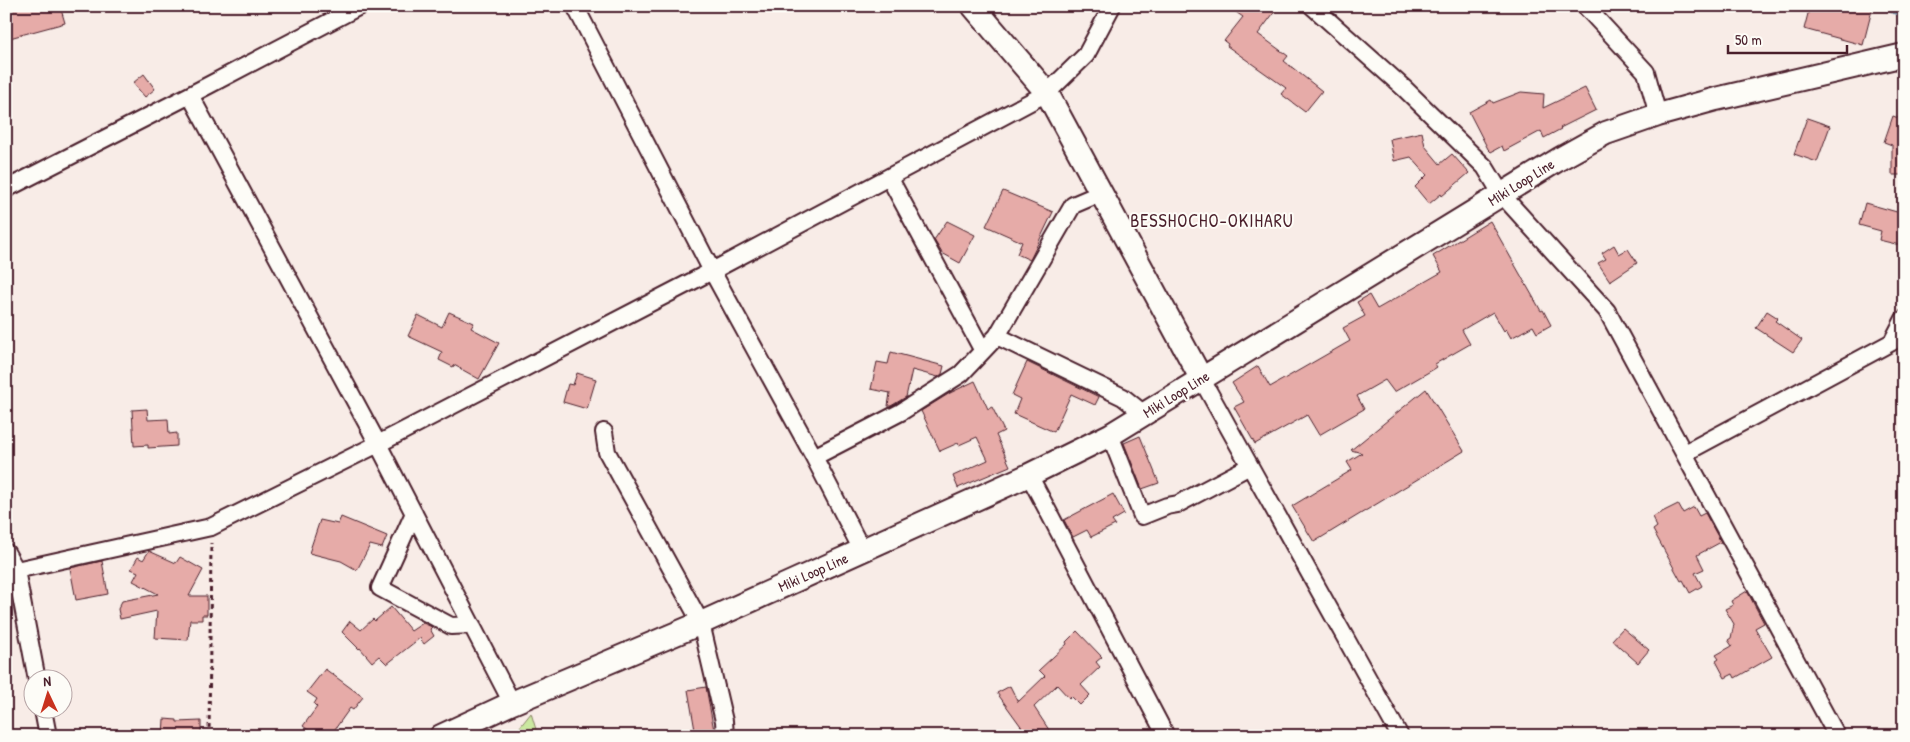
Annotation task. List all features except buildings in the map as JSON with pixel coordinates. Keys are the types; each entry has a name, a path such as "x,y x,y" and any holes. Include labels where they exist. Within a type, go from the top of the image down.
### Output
{"main road":[{"path":"972,6 1047,94 1201,378"},
{"name":"Miki Loop Line","path":"441,736 512,703 700,623 1029,475 1110,435 1561,158 1606,133 1658,115 1716,99 1904,55"}],"street":[{"path":"6,188 190,96 360,6"},
{"path":"575,6 712,271 814,457 862,550"},
{"path":"16,570 211,527 378,444 712,271 1047,94 1086,55 1112,6"},
{"path":"1312,6 1404,89 1485,167 1502,194 1607,311 1837,736"},
{"path":"1585,6 1646,72 1658,115"},
{"path":"190,96 378,444 512,703"},
{"path":"889,177 983,351"},
{"path":"814,457 901,412 961,374 997,336 1073,205 1101,193"},
{"path":"1685,453 1892,342 1904,319"},
{"path":"997,336 1123,397 1144,414"},
{"path":"1201,378 1400,736"},
{"path":"604,432 608,452 700,623 726,736"},
{"path":"1110,435 1142,516 1167,506 1178,504 1250,466"},
{"path":"1029,475 1166,736"},
{"path":"414,513 380,588 451,626 472,625"},
{"path":"6,552 16,570 35,670"},
{"path":"45,720 48,736"}],"path":[{"path":"209,736 211,527"}],"green space":[{"path":"531,713 538,736 512,736 516,732"}],"waterway":[{"path":"1881,6 1904,16"}],"district":[{"name":"BESSHOCHO-OKIHARU","path":"1212,220"}]}
